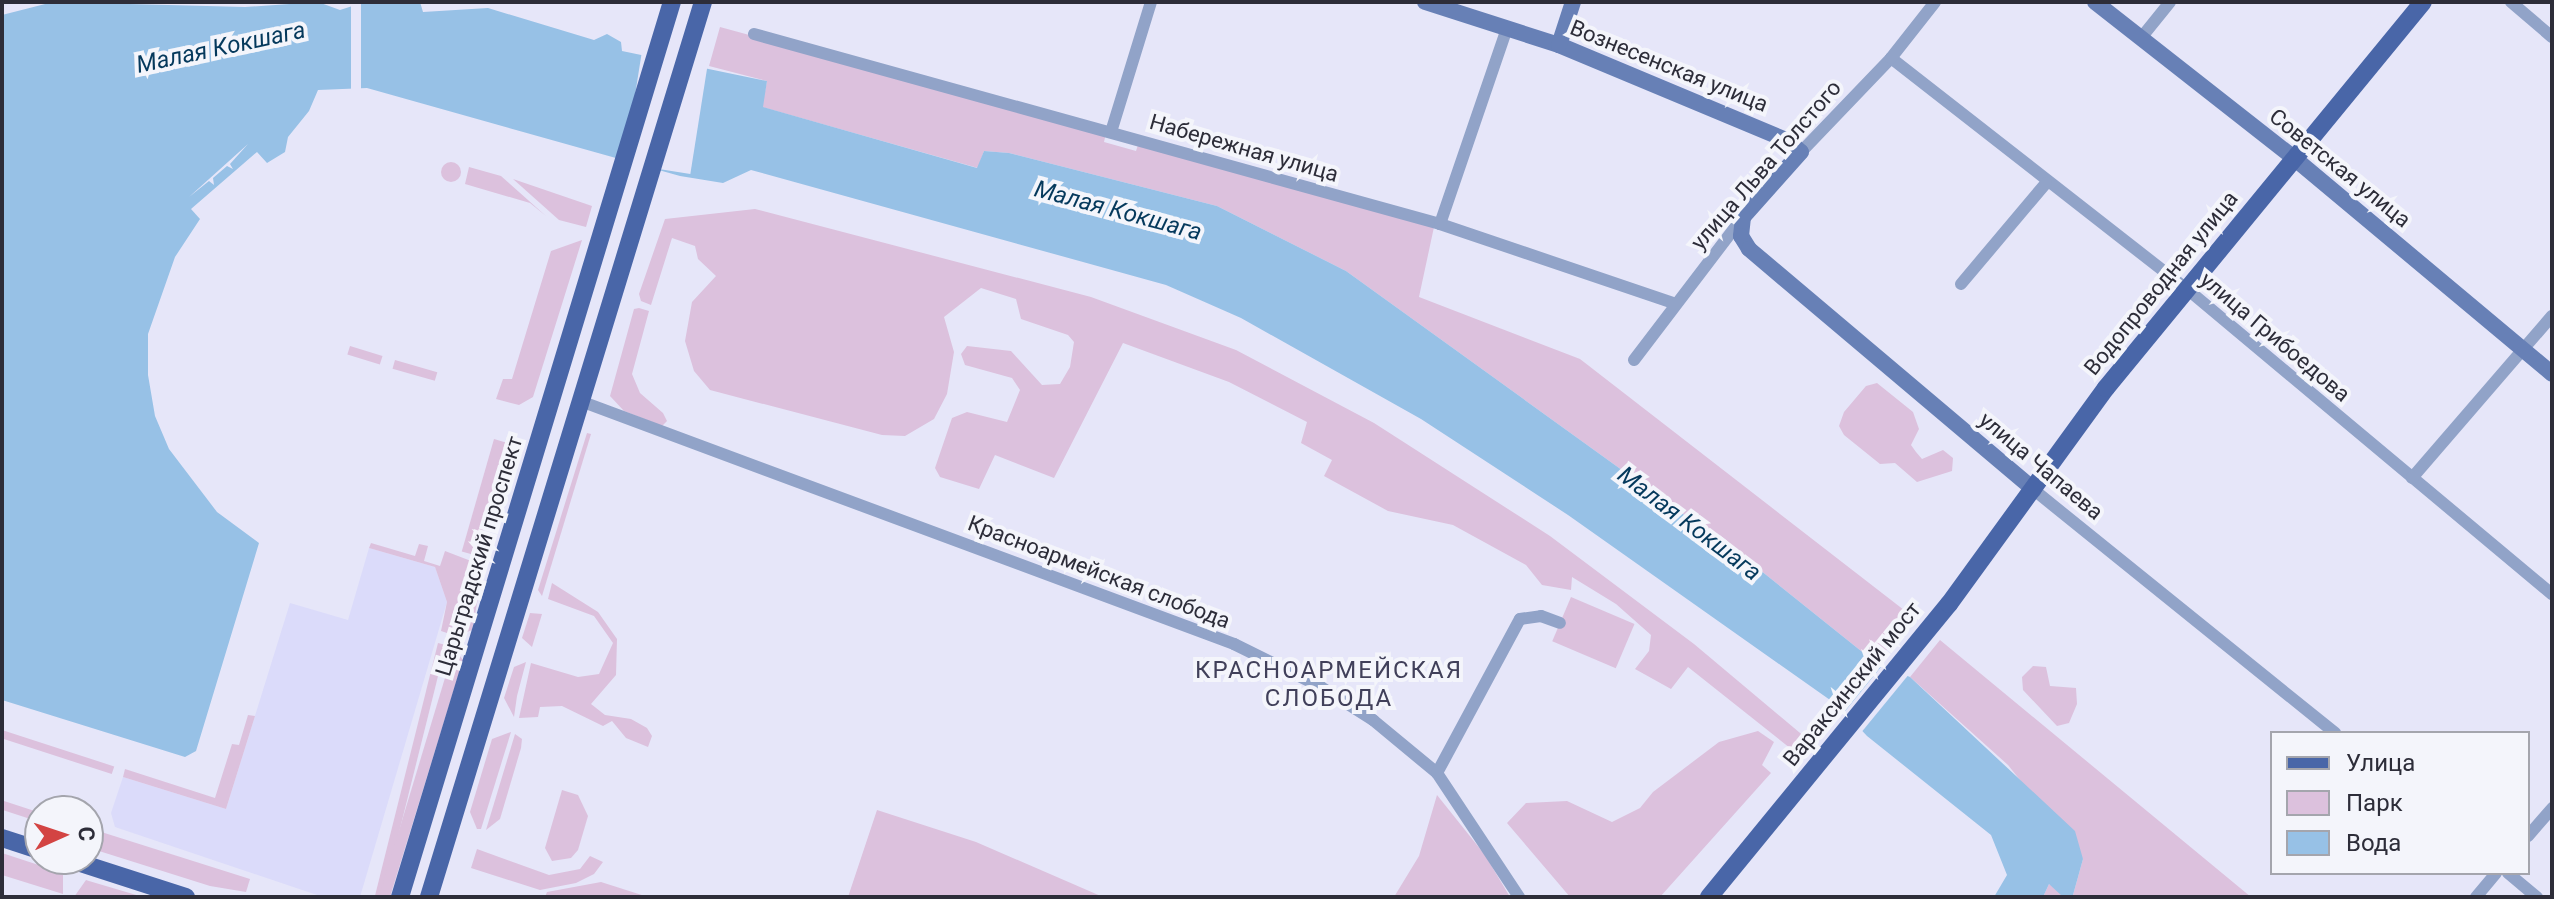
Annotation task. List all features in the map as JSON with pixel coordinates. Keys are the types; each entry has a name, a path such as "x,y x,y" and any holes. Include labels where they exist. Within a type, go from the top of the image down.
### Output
{"main road":[{"name":"Царьградский проспект","path":"400,897 672,2"},
{"path":"429,897 635,238 703,2"},
{"name":"Водопроводная улица","path":"1949,604 2106,388 2423,2"},
{"name":"Вараксинский мост","path":"1709,897 1949,604"},
{"path":"2,838 24,845"},
{"path":"104,871 186,897"}],"street":[{"path":"1111,132 1151,2"},
{"name":"Вознесенская улица","path":"1425,2 1559,45 1773,132 1801,152"},
{"path":"1559,45 1573,2"},
{"name":"улица Льва Толстого","path":"1634,360 1743,217 1891,58 1935,2"},
{"name":"Советская улица","path":"2095,2 2294,158 2552,374"},
{"path":"2141,38 2170,2"},
{"path":"2511,2 2552,37"},
{"path":"1440,224 1507,28"},
{"name":"Набережная улица","path":"754,34 1440,224 1676,304"},
{"name":"улица Грибоедова","path":"1891,58 2046,183 2187,289 2552,594"},
{"path":"1961,284 2046,183"},
{"name":"улица Чапаева","path":"1743,217 1741,236 1762,263 2034,490 2333,731"},
{"path":"2412,478 2552,316"},
{"name":"Красноармейская слобода","path":"583,402 1234,644 1369,717 1437,773 1519,897"},
{"path":"1437,773 1520,619 1541,616 1560,623"},
{"path":"2530,834 2552,808"},
{"path":"2476,897 2494,875"},
{"path":"2510,875 2537,897"}],"shaded area":[{"path":"369,548 435,567 447,602 360,897 323,897 115,827 111,813 123,777 226,809 290,603 348,620"}],"green space":[{"path":"720,27 1106,133 1104,142 1136,151 1139,142 1434,227 1419,297 1580,359 1913,617 1876,663 1755,566 1346,271 1217,206 1009,153 984,151 978,168 762,107 767,81 709,66"},
{"path":"447,162 455,162 461,172 455,182 447,182 441,176 441,168"},
{"path":"469,167 501,176 546,216 530,203 465,184"},
{"path":"513,179 592,206 586,227 559,220"},
{"path":"755,209 1091,297 1236,350 1374,423 1550,536 1694,644 1812,743 1800,756 1688,667 1671,689 1635,669 1649,651 1651,635 1616,604 1572,577 1571,590 1542,585 1526,565 1453,525 1388,511 1324,476 1332,460 1301,443 1307,422 1229,382 1123,343 1054,478 995,455 979,489 940,477 935,468 952,418 967,412 1007,422 1020,390 1012,378 965,365 961,354 967,346 1011,351 1042,385 1060,384 1070,367 1074,342 1068,335 1021,319 1016,299 981,288 944,317 954,352 947,394 934,419 905,436 882,435 710,390 694,371 685,341 692,302 716,276 698,259 695,246 672,238 651,305 641,301 639,294 665,219"},
{"path":"582,240 533,397 519,405 496,399 503,379 512,379 551,251"},
{"path":"634,309 649,311 632,374 640,393 663,413 667,421 662,426 624,411 610,396"},
{"path":"350,346 383,356 380,365 347,355"},
{"path":"395,360 437,372 435,381 393,369"},
{"path":"1877,383 1913,412 1919,429 1911,445 1916,452 1922,459 1943,450 1953,458 1952,471 1917,482 1895,463 1880,464 1844,435 1839,426 1844,412 1866,386"},
{"path":"587,433 591,434 542,596 538,590"},
{"path":"494,439 508,443 476,556 462,551"},
{"path":"518,441 523,451 505,500 501,498"},
{"path":"371,543 415,556 419,544 428,546 424,561 440,566 445,551 471,561 450,634 441,631 447,602 435,567 369,548"},
{"path":"480,565 484,567 472,630 457,636"},
{"path":"552,583 598,612 617,639 616,675 591,704 605,715 631,719 647,728 652,736 648,747 626,738 612,721 603,726 562,706 540,707 538,717 519,718 531,663 578,677 599,674 613,643 594,616 548,599"},
{"path":"1571,597 1635,624 1616,668 1552,641"},
{"path":"530,613 542,614 532,647 522,638"},
{"path":"1940,640 2251,897 2043,897 2049,884 2073,895 2083,859 2008,765 1910,677"},
{"path":"438,643 446,645 383,897 375,897"},
{"path":"454,648 463,660 390,897 379,897"},
{"path":"526,662 514,717 504,698 514,667"},
{"path":"2033,666 2046,667 2050,686 2076,688 2077,704 2069,723 2057,726 2023,690 2022,677"},
{"path":"248,715 255,716 226,809 123,777 125,769 215,798 232,744 239,745"},
{"path":"2,730 114,766 112,774 2,738"},
{"path":"1758,731 1774,742 1762,765 1771,773 1660,897 1570,897 1507,823 1526,803 1567,801 1612,822 1640,808 1653,792 1719,742"},
{"path":"511,732 481,829 477,829 470,812 492,739"},
{"path":"515,734 522,739 521,748 500,819 486,830"},
{"path":"562,790 578,795 588,816 578,850 571,858 552,861 545,848"},
{"path":"1437,795 1485,855 1510,897 1394,897 1419,856"},
{"path":"4,801 24,807 24,817 2,810"},
{"path":"877,810 976,842 1103,897 848,897"},
{"path":"104,833 250,879 246,892 210,886 104,853"},
{"path":"477,849 549,875 580,869 590,856 603,862 594,874 576,883 540,890 471,868"},
{"path":"2,853 24,860 24,875 63,875 63,894 2,875"},
{"path":"86,880 89,881 143,897 74,897"},
{"path":"601,882 648,897 545,897 547,892"}],"water":[{"name":"Малая Кокшага","path":"53,2 245,7 318,2 340,10 365,2 420,2 423,12 488,8 594,40 607,34 621,42 622,51 767,81 763,107 977,168 984,151 1009,153 1217,206 1346,271 1755,566 1876,663 1910,677 2075,831 2083,859 2073,895 2062,896 2049,884 2043,897 1994,897 2007,875 1991,835 1867,736 1840,707 1568,515 1421,419 1241,318 1166,285 751,170 723,183 680,176 367,88 318,90 309,111 288,137 285,152 267,163 257,152 191,209 200,219 175,257 148,334 148,375 155,416 169,449 217,512 259,543 196,751 185,757 2,700 2,15"}],"pier":[{"path":"351,2 361,2 361,92 351,92"},
{"path":"642,51 708,61 690,174 624,164"},
{"path":"248,144 230,164 233,169 227,166 213,178 214,185 209,181 189,197"},
{"path":"1885,662 1910,673 1860,734 1842,715"}],"district":[{"name":"КРАСНОАРМЕЙСКАЯ СЛОБОДА","path":"1329,685"}]}
